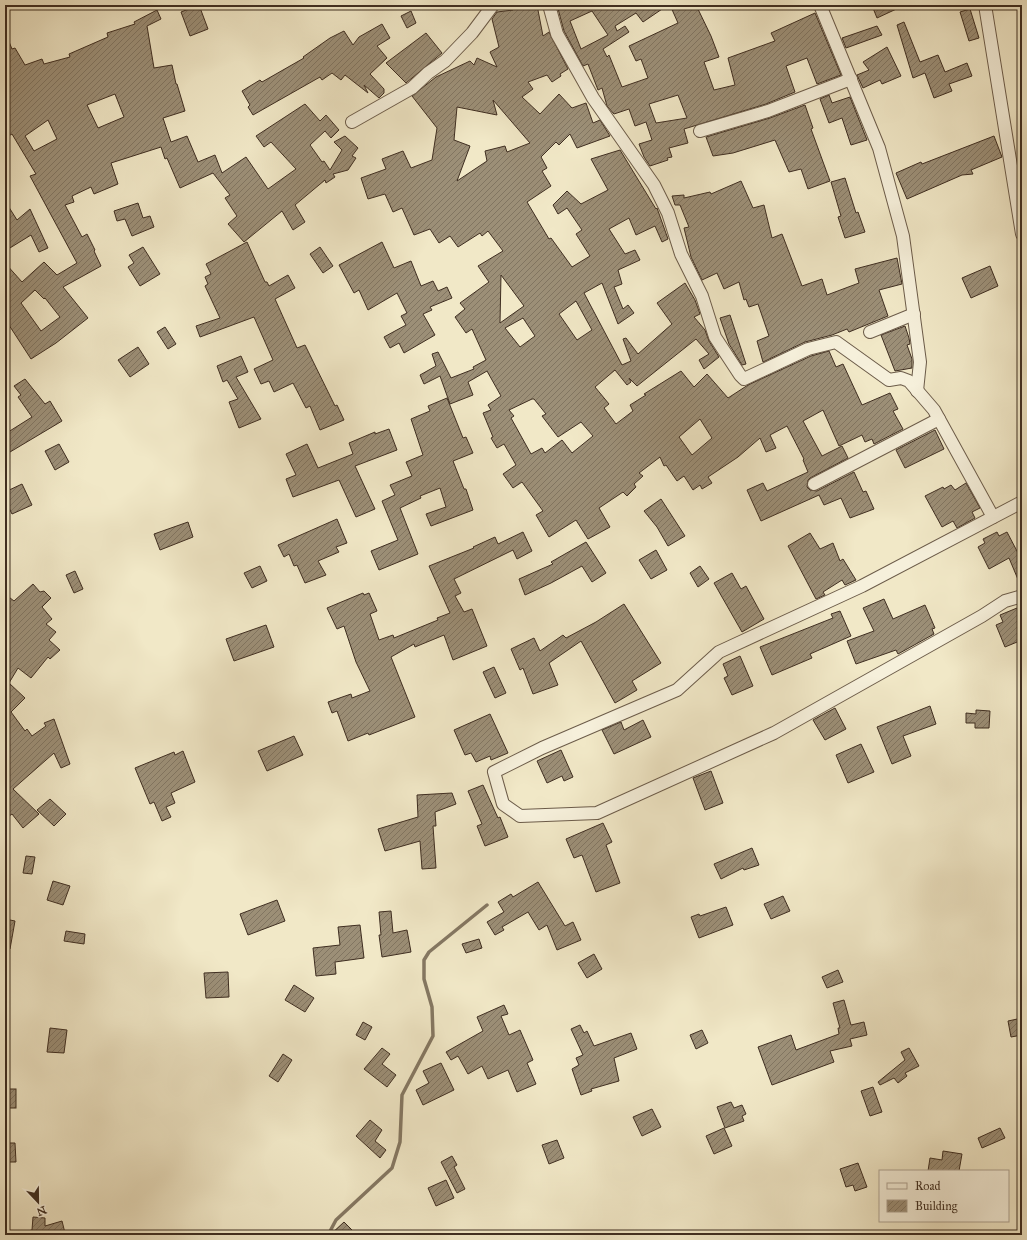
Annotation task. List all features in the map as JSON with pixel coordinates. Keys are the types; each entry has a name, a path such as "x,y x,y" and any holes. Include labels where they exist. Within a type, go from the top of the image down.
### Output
{"street":[{"path":"352,122 412,88 428,73 445,62 472,33 492,5"},
{"path":"548,5 557,34 593,98 654,185 668,213 681,254 702,296 715,337 740,375 744,379 808,349 836,342 889,380 900,378 909,380 934,410 993,517"},
{"path":"820,5 852,79 879,148 903,236 920,362 917,391"},
{"path":"986,5 1022,234"},
{"path":"700,131 768,111 852,79"},
{"path":"870,332 914,314"},
{"path":"814,484 939,419"},
{"path":"1022,502 862,586 719,652 677,690 542,748 494,772 503,804 520,816 597,812 774,733 982,616 1005,601 1022,596"}],"building":[{"path":"199,5 208,29 190,36 181,12"},
{"path":"513,5 537,5 543,36 549,32 568,69 552,82 547,75 528,82 533,89 522,97 540,114 559,94 572,108 586,103 593,123 600,120 610,136 577,148 570,134 559,145 556,142 541,157 547,168 542,171 551,186 527,202 549,239 551,238 572,267 590,256 576,234 582,230 567,208 558,214 553,205 567,191 581,204 608,190 591,159 620,150 656,209 657,208 668,239 662,242 655,226 636,235 629,218 609,229 625,254 635,250 640,260 618,270 622,284 614,287 623,309 628,305 634,313 618,324 602,283 584,293 622,365 631,361 623,339 626,338 638,354 672,324 657,303 685,283 695,300 700,314 694,317 705,330 709,341 719,357 704,369 699,360 709,354 696,339 637,386 629,378 631,382 627,385 615,370 595,387 609,404 604,408 616,424 633,411 630,405 646,395 644,394 681,371 694,387 707,374 728,398 748,385 811,356 829,351 836,367 843,364 862,405 890,393 898,409 893,411 903,429 874,444 872,439 865,442 862,435 839,446 823,410 803,421 822,456 842,446 848,458 810,478 808,480 807,487 810,490 817,491 854,472 863,492 866,491 874,509 850,518 841,498 824,505 819,495 761,521 747,490 763,483 767,491 808,472 803,460 804,459 787,426 770,435 776,448 766,452 760,438 738,457 708,477 712,483 702,489 700,485 693,490 684,476 677,481 666,465 664,466 660,457 639,473 643,476 634,484 636,487 627,496 623,492 599,508 610,527 588,539 576,520 549,537 536,515 543,511 522,482 513,488 503,474 516,465 504,444 497,448 491,438 493,437 483,413 491,410 488,405 501,396 487,371 468,382 473,395 450,404 440,376 424,384 420,375 436,366 432,354 438,352 451,378 474,369 473,367 486,360 472,329 466,333 455,317 465,309 460,303 489,282 478,266 503,251 488,231 482,236 480,233 458,247 450,236 439,243 430,229 414,235 402,208 393,212 385,194 368,199 361,178 386,169 382,159 403,151 411,168 432,160 437,128 412,96 436,77 470,61 474,65 477,58 497,67 490,52 499,47 492,19 497,12 513,10","holes":["493,100 530,143 507,152 505,146 485,151 487,161 457,181 470,146 454,140 457,107 497,115","501,275 524,306 500,323","576,301 592,330 577,340 559,314","523,318 535,336 520,347 505,328","534,399 546,414 542,416 558,437 581,422 593,436 572,453 562,440 545,453 542,448 531,454 511,418 514,416 509,410","700,419 712,438 692,455 679,437"]},
{"path":"557,5 668,5 643,22 636,13 615,26 617,31 625,26 629,32 603,49 607,57 609,55 622,87 648,78 641,59 636,61 629,46 678,23 670,5 696,5 719,57 704,62 714,90 735,85 728,58 775,41 771,33 815,13 841,75 817,84 807,58 786,66 795,92 766,104 684,129 688,143 669,148 672,157 667,158 668,160 650,166 644,157 639,144 652,140 646,122 635,126 629,109 614,114 607,106 602,88 598,90 588,64 583,66 564,31","holes":["592,11 608,35 581,49 570,21","678,95 687,118 656,123 649,104"]},
{"path":"879,5 905,5 877,18 873,8"},
{"path":"970,9 979,38 969,41 960,12"},
{"path":"157,10 161,19 147,26 154,68 172,65 176,84 185,111 163,118 171,142 187,136 198,162 215,155 222,173 246,157 268,189 296,169 271,142 264,147 256,136 305,104 320,121 326,115 339,130 331,138 325,131 310,145 322,162 324,161 330,170 342,150 334,142 345,136 358,148 352,156 356,158 348,170 333,174 335,177 326,183 325,180 295,205 305,222 293,230 282,211 244,242 228,224 237,216 225,198 230,195 213,173 180,188 167,158 165,159 161,147 111,163 118,184 94,194 91,187 72,196 74,202 65,205 82,237 87,234 101,266 63,287 88,318 56,343 31,359 5,319 5,263 22,282 44,262 57,275 77,263 30,176 36,174 12,134 5,138 5,32 12,49 15,48 25,65 42,59 44,64 70,57 69,54 108,37 107,33 135,24 134,22","holes":["115,94 124,117 98,128 87,105","48,120 57,139 34,151 25,136","35,290 44,299 45,298 60,317 41,331 21,303"]},
{"path":"411,11 416,23 407,28 401,16"},
{"path":"904,22 920,62 938,55 945,72 967,63 972,76 949,84 952,91 934,98 925,73 913,78 897,25"},
{"path":"382,24 390,38 377,46 387,58 370,74 384,89 384,93 379,98 364,85 368,93 345,75 341,80 332,73 322,80 320,77 253,115 248,107 250,105 242,91 260,80 262,82 304,58 303,57 330,38 344,31 353,45 359,37"},
{"path":"877,26 882,35 846,48 842,38"},
{"path":"426,33 442,53 406,83 386,63"},
{"path":"887,47 901,76 882,84 880,80 863,88 857,75 869,70 863,62"},
{"path":"829,95 832,103 850,97 867,140 851,145 842,118 829,123 820,99"},
{"path":"805,105 813,128 811,129 830,181 808,189 801,169 789,172 775,140 733,153 713,156 706,137 770,118"},
{"path":"994,136 1002,157 971,170 973,174 962,175 907,199 896,173 921,162 922,164"},
{"path":"845,178 856,213 858,212 865,232 845,238 838,217 841,216 831,182"},
{"path":"741,181 753,208 764,205 772,238 782,234 802,286 822,279 827,295 859,283 855,269 897,258 902,284 879,290 888,316 849,332 847,329 832,335 805,342 763,362 757,341 769,336 758,304 749,307 746,299 744,300 739,282 724,289 717,273 702,280 691,257 684,228 689,227 680,205 675,205 672,196 684,195 684,198 710,192 711,194"},
{"path":"5,201 17,220 30,209 48,248 39,252 31,235 5,251"},
{"path":"138,203 143,218 150,216 154,227 132,236 125,219 117,221 114,211"},
{"path":"247,242 265,282 267,282 269,286 288,275 295,288 275,299 297,348 305,345 335,406 337,405 344,420 320,430 310,406 306,408 293,383 274,392 269,381 261,384 254,369 273,360 254,317 200,337 196,326 220,318 205,286 208,284 205,277 211,274 206,264"},
{"path":"382,242 394,268 411,261 421,286 433,281 438,291 447,287 452,298 430,307 432,310 423,314 435,335 404,353 399,343 390,348 384,337 406,325 401,316 407,313 397,293 368,310 359,290 354,293 339,265"},
{"path":"143,247 160,274 140,286 128,267 134,263 129,255"},
{"path":"320,247 333,266 323,273 310,254"},
{"path":"990,266 998,286 971,298 962,278"},
{"path":"730,315 746,364 742,365 729,344 720,318"},
{"path":"905,326 910,344 907,345 912,359 912,368 895,371 881,335"},
{"path":"165,327 176,344 168,349 157,332"},
{"path":"138,347 149,364 130,377 118,360"},
{"path":"241,356 248,372 236,377 261,419 239,428 229,402 238,399 227,380 223,382 217,366"},
{"path":"25,379 45,404 50,401 62,421 5,455 5,434 32,417 18,397 21,395 14,386"},
{"path":"447,398 463,438 466,437 473,453 453,461 464,489 466,489 473,510 431,526 426,514 446,507 440,488 420,496 421,498 400,508 418,554 379,570 371,551 398,540 382,501 395,495 390,485 412,476 406,462 423,455 411,419 430,411 428,406"},
{"path":"389,429 397,450 355,466 375,509 356,517 339,480 293,497 286,479 296,475 286,454 307,444 318,468 353,454 349,443 375,432 375,434"},
{"path":"935,430 944,449 905,468 896,450"},
{"path":"59,444 69,462 55,470 45,451"},
{"path":"966,483 980,508 972,512 975,518 957,528 953,521 942,527 925,496 943,487 944,489 951,485 955,490"},
{"path":"22,484 32,505 12,514 6,502 8,500 5,492"},
{"path":"661,499 685,536 668,546 657,527 644,511"},
{"path":"337,519 347,543 336,547 339,552 318,561 326,575 305,583 297,565 294,566 289,554 284,557 278,545"},
{"path":"188,522 193,537 160,550 154,534"},
{"path":"523,532 532,551 517,559 513,550 454,579 461,593 455,596 464,612 472,609 487,646 453,660 444,635 415,647 414,644 391,657 415,717 369,735 368,733 348,741 337,711 332,713 328,702 351,694 352,698 370,691 356,662 344,626 337,629 327,608 363,593 364,595 369,593 377,611 370,614 379,640 393,635 394,638 438,620 437,618 450,613 429,566 474,548 473,547 495,537 498,544"},
{"path":"997,532 999,536 1007,532 1018,553 1022,563 1022,589 1009,558 989,569 978,547 985,543 983,539"},
{"path":"810,533 820,549 833,543 840,561 843,559 856,580 845,585 842,580 823,592 825,595 816,599 788,546"},
{"path":"586,542 606,573 592,582 582,566 525,595 519,579 553,564 551,562"},
{"path":"656,550 667,570 651,579 639,560"},
{"path":"260,566 267,581 252,588 244,573"},
{"path":"700,566 709,579 698,587 690,573"},
{"path":"75,571 83,589 74,593 66,575"},
{"path":"732,573 741,589 746,586 764,619 742,632 714,583"},
{"path":"33,584 40,592 44,591 51,598 42,607 52,619 46,624 56,632 49,640 60,650 50,659 48,657 31,678 18,668 9,683 25,698 11,712 25,731 27,729 32,736 46,726 44,723 54,719 70,764 61,768 54,753 13,789 39,814 23,828 12,814 5,819 5,594 14,601"},
{"path":"884,599 893,619 925,605 935,628 932,629 934,634 898,654 896,650 856,664 847,641 874,631 863,608"},
{"path":"624,604 661,663 632,681 637,690 615,703 581,641 549,663 558,685 533,694 523,668 520,670 511,649 534,638 540,651 563,635 566,638 596,622"},
{"path":"1017,608 1020,613 1022,612 1022,640 1005,647 996,625 1003,622 1000,615"},
{"path":"840,611 851,636 810,654 812,658 772,675 760,647 833,618 831,614"},
{"path":"266,625 274,647 234,661 226,639"},
{"path":"740,656 753,686 732,695 724,678 728,676 723,664"},
{"path":"494,667 506,693 495,698 483,672"},
{"path":"930,706 936,724 903,736 911,756 892,764 877,727"},
{"path":"835,708 846,729 825,740 813,720"},
{"path":"976,710 990,711 989,728 975,728 975,723 966,723 966,713 976,714"},
{"path":"490,714 508,753 491,760 490,756 476,762 471,753 465,755 454,730"},
{"path":"643,720 651,737 614,754 602,730 621,722 624,730"},
{"path":"294,736 303,755 267,771 258,751"},
{"path":"861,744 874,772 848,783 836,755"},
{"path":"561,750 573,777 564,781 562,776 547,783 537,761"},
{"path":"183,751 195,782 171,793 175,803 166,807 171,817 162,821 154,802 150,804 135,768 174,752 175,755"},
{"path":"711,771 723,803 705,810 693,778"},
{"path":"483,785 498,818 500,817 508,837 485,846 477,826 482,824 468,791"},
{"path":"452,793 456,804 435,812 436,826 433,826 436,868 422,869 420,841 385,851 378,829 418,817 417,795"},
{"path":"50,799 66,814 54,826 37,810"},
{"path":"603,823 612,842 606,845 620,883 596,892 582,855 574,858 566,839"},
{"path":"752,848 759,865 744,870 743,868 721,879 714,864"},
{"path":"26,856 35,857 32,874 23,873"},
{"path":"53,881 70,886 63,905 47,900"},
{"path":"538,882 565,926 573,922 581,940 557,950 547,925 539,930 528,912 502,927 504,930 495,935 487,922 504,912 498,902 511,894 513,897"},
{"path":"783,896 790,911 771,919 764,904"},
{"path":"277,900 285,921 248,935 240,914"},
{"path":"726,907 733,925 699,938 691,917 699,914 700,916"},
{"path":"391,911 393,933 407,930 411,952 382,957 379,935 381,935 379,912"},
{"path":"5,919 15,921 10,949 5,948"},
{"path":"360,925 364,958 335,962 336,974 316,976 313,948 340,945 338,927"},
{"path":"66,931 85,934 84,944 64,941"},
{"path":"479,939 482,948 466,953 462,944"},
{"path":"594,954 602,969 587,978 578,963"},
{"path":"838,970 843,982 827,988 822,977"},
{"path":"228,972 229,997 206,998 204,973"},
{"path":"294,985 314,998 305,1012 285,1000"},
{"path":"844,1000 851,1025 864,1022 867,1035 850,1039 852,1046 830,1051 834,1062 772,1085 758,1047 791,1035 796,1050 839,1034 838,1028 840,1028 833,1003"},
{"path":"504,1005 508,1014 501,1016 509,1035 520,1030 533,1060 527,1063 536,1084 517,1092 508,1070 488,1079 482,1066 468,1074 458,1056 451,1060 446,1052 483,1031 477,1017"},
{"path":"1022,1018 1022,1035 1011,1037 1008,1021"},
{"path":"363,1022 372,1027 365,1040 356,1035"},
{"path":"580,1025 584,1033 587,1031 594,1046 631,1033 637,1049 614,1058 619,1081 591,1089 592,1091 581,1095 572,1069 579,1065 576,1058 583,1055 571,1029"},
{"path":"50,1028 67,1030 64,1053 47,1052"},
{"path":"702,1030 708,1043 696,1049 690,1035"},
{"path":"382,1048 390,1054 382,1064 396,1075 387,1087 364,1069"},
{"path":"909,1048 919,1066 905,1073 907,1076 898,1083 894,1078 880,1085 878,1082 905,1060 901,1052"},
{"path":"283,1054 292,1060 278,1082 269,1076"},
{"path":"441,1063 454,1090 423,1105 416,1090 429,1083 423,1071"},
{"path":"873,1087 882,1112 870,1116 861,1091"},
{"path":"5,1089 16,1089 16,1108 5,1108"},
{"path":"731,1102 734,1108 742,1105 746,1114 742,1116 744,1121 725,1128 717,1107"},
{"path":"652,1109 661,1127 642,1136 633,1117"},
{"path":"370,1120 382,1130 375,1141 386,1150 380,1158 356,1136"},
{"path":"724,1128 732,1146 714,1154 706,1136"},
{"path":"1000,1128 1005,1138 982,1148 978,1138"},
{"path":"557,1140 564,1158 549,1164 542,1145"},
{"path":"5,1143 15,1143 16,1162 5,1162"},
{"path":"943,1151 962,1154 959,1170 928,1170 930,1158 942,1160"},
{"path":"452,1156 457,1165 454,1167 465,1189 457,1193 441,1162"},
{"path":"858,1163 867,1187 855,1191 853,1185 846,1187 840,1169"},
{"path":"446,1180 454,1198 436,1206 428,1188"},
{"path":"33,1217 45,1218 45,1226 62,1221 65,1233 59,1235 23,1235 23,1232 32,1230"},
{"path":"344,1222 357,1235 330,1235"}],"waterway":[{"path":"328,1235 336,1220 392,1168 400,1142 402,1095 433,1036 432,1007 424,979 424,960 429,952 487,905"}]}
